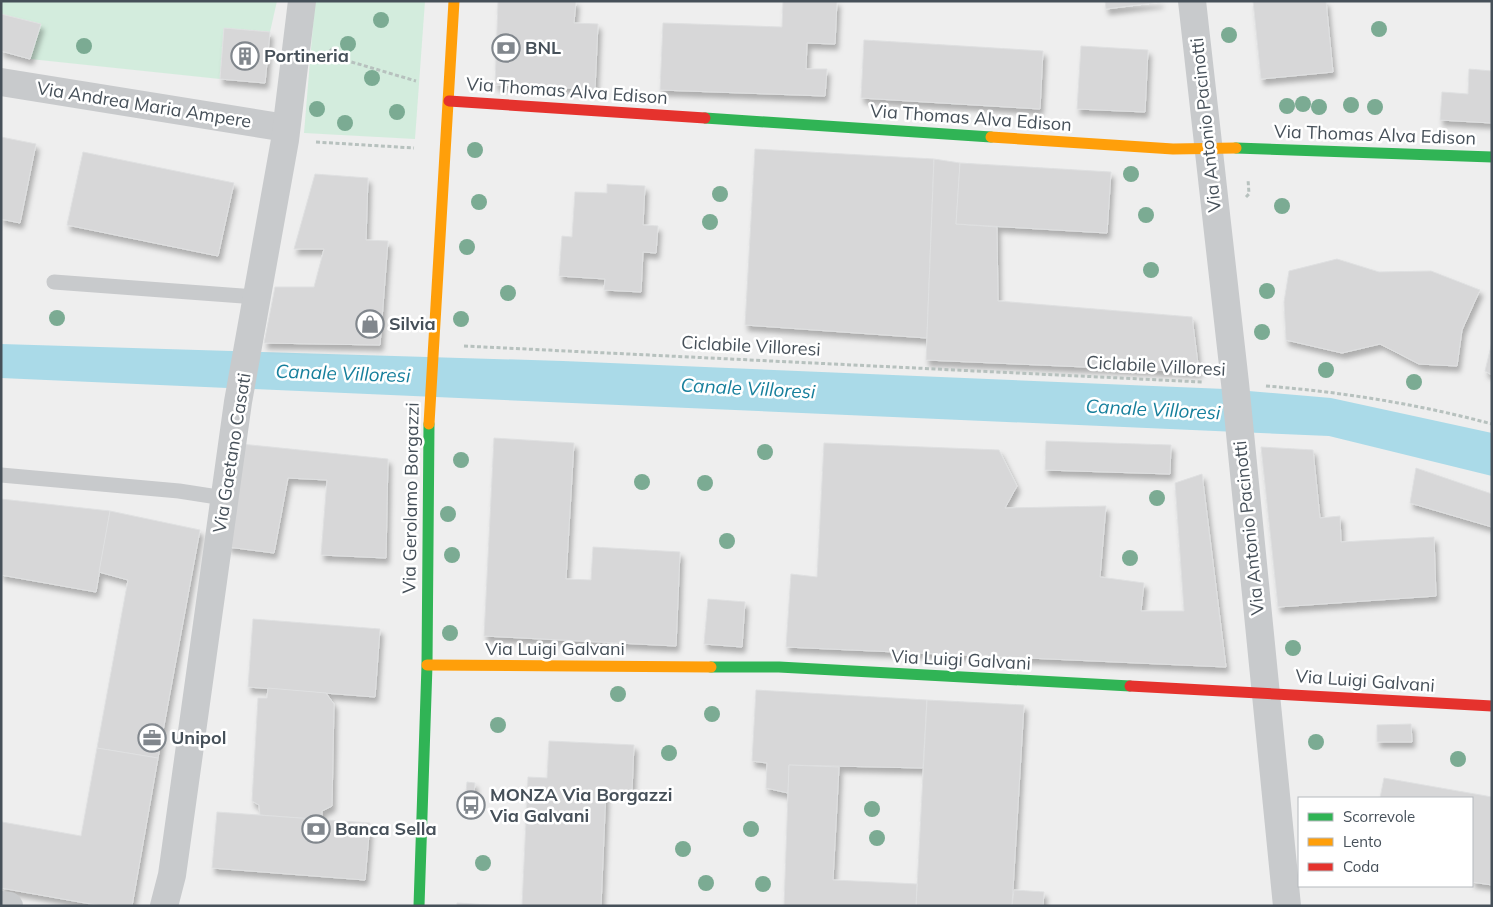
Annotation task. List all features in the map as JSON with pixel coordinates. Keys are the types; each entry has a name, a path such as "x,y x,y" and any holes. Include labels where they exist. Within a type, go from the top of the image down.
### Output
{"street":[{"name":"Via Gaetano Casati","path":"164,906 172,875 238,402 286,134 302,1"},
{"name":"Via Gerolamo Borgazzi","path":"419,906 427,665 429,413 454,1"},
{"name":"Via Antonio Pacinotti","path":"1192,1 1235,385 1240,452 1287,906"},
{"name":"Via Andrea Maria Ampere","path":"1,82 286,134"},
{"name":"Via Thomas Alva Edison","path":"449,101 1173,149 1208,147 1492,157"},
{"name":"Via Luigi Galvani","path":"427,665 779,667 1026,682 1265,692 1492,706"},
{"path":"1,905 9,906"}],"lane":[{"path":"54,282 257,297"},
{"path":"1,475 179,491 224,498"}],"path":[{"path":"328,41 330,51 338,58 414,79 418,84"},
{"path":"286,134 418,148"},
{"name":"Ciclabile Villoresi","path":"432,350 1235,385 1329,391 1400,403 1492,424"}],"green space":[{"path":"1,1 277,1 270,32 224,28 220,79 30,59 41,24 1,14"},
{"path":"315,1 425,1 415,139 304,133"}],"water":[{"name":"Canale Villoresi","path":"1,344 563,361 1225,389 1331,398 1492,433 1492,476 1329,436 1,378"}],"building":[{"path":"498,1 576,1 574,23 598,24 595,89 495,85"},
{"path":"783,1 837,1 835,44 807,43 806,69 827,69 825,96 660,90 663,23 782,27"},
{"path":"1105,1 1160,1 1161,2 1106,9"},
{"path":"1253,1 1326,1 1333,72 1261,79"},
{"path":"1,14 41,24 30,59 1,51"},
{"name":"Portineria","path":"224,28 270,32 265,83 220,79"},
{"path":"864,40 1043,51 1040,109 861,98"},
{"path":"1081,46 1148,50 1145,112 1077,109"},
{"path":"1469,69 1492,71 1492,123 1440,120 1442,92 1468,94"},
{"path":"1,137 36,144 20,223 1,219"},
{"path":"755,149 934,159 927,338 745,325"},
{"path":"83,152 234,183 218,256 67,225"},
{"path":"934,159 960,163 956,224 997,227 998,301 1192,317 1199,372 926,360"},
{"path":"960,163 1111,172 1107,233 956,224"},
{"path":"315,174 368,178 366,240 388,241 380,345 264,343 275,287 314,287 324,249 294,249"},
{"path":"607,184 645,186 643,225 658,226 656,253 643,252 641,292 604,290 605,279 559,276 562,236 572,237 575,192 607,193"},
{"path":"1337,259 1379,272 1431,271 1480,290 1462,330 1457,366 1419,364 1380,344 1342,353 1286,340 1284,302 1289,271"},
{"path":"1492,342 1492,375 1485,371"},
{"path":"494,438 574,443 566,579 591,580 593,547 680,552 676,646 484,636"},
{"path":"1046,441 1171,445 1170,474 1045,470"},
{"path":"824,443 999,450 1017,486 1005,508 1106,506 1100,577 1144,583 1141,611 1184,611 1175,483 1202,474 1226,667 786,647 791,574 817,577"},
{"path":"241,444 388,459 386,558 321,555 327,480 288,478 274,553 228,547"},
{"path":"1261,447 1313,450 1320,518 1340,516 1341,542 1434,537 1436,596 1278,607"},
{"path":"1416,468 1492,494 1492,527 1410,503"},
{"path":"1,499 110,511 96,592 1,575"},
{"path":"110,511 200,530 158,758 97,748 128,580 99,572"},
{"path":"708,599 745,602 742,647 704,644"},
{"path":"253,619 380,629 375,697 248,687"},
{"path":"268,688 326,693 334,704 332,806 322,811 322,820 260,815 259,805 252,801 258,698 267,698"},
{"path":"756,690 927,700 923,768 789,765 788,793 766,788 767,763 752,761"},
{"path":"927,700 1024,705 1012,906 916,906"},
{"path":"1411,724 1412,742 1377,742 1377,725"},
{"path":"549,741 634,745 632,791 606,789 601,906 522,906 528,777 547,778"},
{"path":"97,748 158,758 132,906 102,906 1,888 2,822 81,836"},
{"path":"789,765 839,767 833,880 917,884 916,906 784,906"},
{"path":"1384,778 1492,797 1492,885 1473,882 1473,797 1380,797"},
{"path":"467,782 475,783 473,802 465,801"},
{"path":"217,812 370,823 365,880 212,868"},
{"path":"1014,890 1044,892 1043,906 1012,906"},
{"path":"457,903 506,906 457,906"}],"traffic: fast":[{"path":"705,118 991,137"},
{"path":"1236,148 1492,157"},
{"path":"419,906 427,665 429,424"},
{"path":"711,667 779,667 1130,686"}],"traffic: slow":[{"path":"429,424 454,1"},
{"path":"991,137 1173,149 1236,148"},
{"path":"427,665 711,667"}],"traffic: jam":[{"path":"449,101 705,118"},
{"path":"1130,686 1492,706"}],"place":[{"name":"BNL","path":"506,48"},
{"name":"Portineria","path":"245,56"},
{"name":"Silvia","path":"370,324"},
{"name":"Unipol","path":"152,738"},
{"name":"MONZA Via Borgazzi Via Galvani","path":"471,805"},
{"name":"Banca Sella","path":"316,829"}]}
